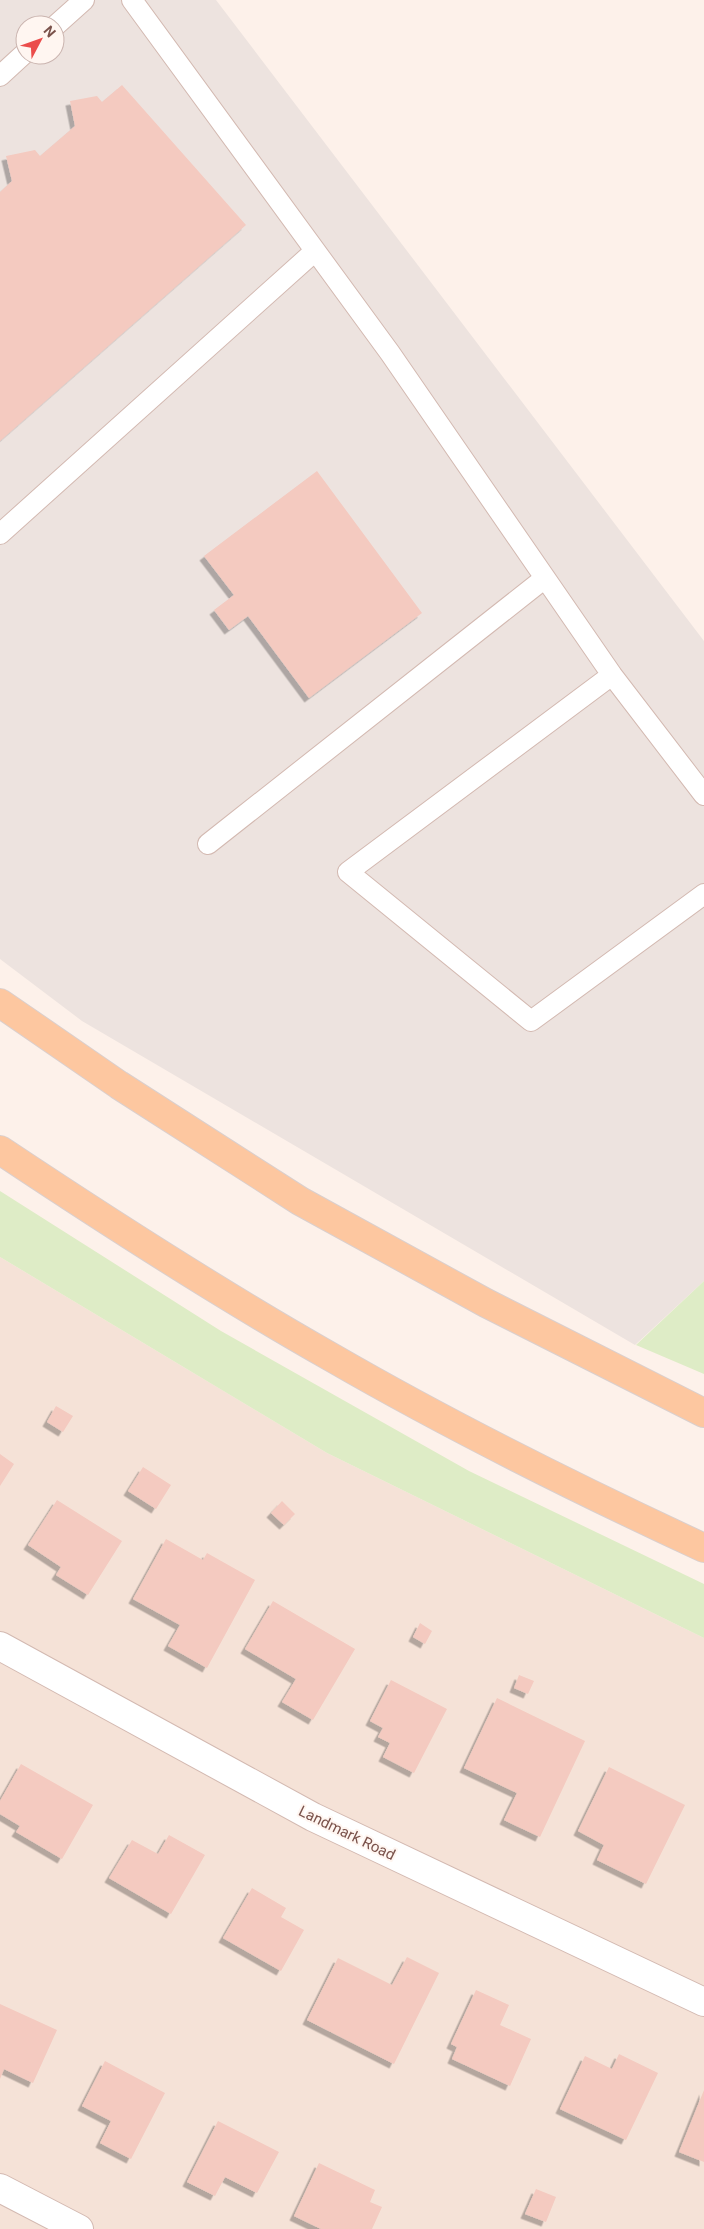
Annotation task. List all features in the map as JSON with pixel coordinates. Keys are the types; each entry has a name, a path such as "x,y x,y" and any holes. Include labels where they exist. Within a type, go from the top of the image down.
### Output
{"main road":[{"path":"0,1003 119,1085 300,1201 486,1303 704,1414"},
{"path":"0,1150 210,1286 332,1358 583,1491 704,1548"}],"street":[{"name":"Landmark Road","path":"0,1646 313,1817 704,2002"},
{"path":"0,2188 80,2229"}],"lane":[{"path":"132,0 390,353 612,675 704,795"},
{"path":"64,15 73,4"},
{"path":"0,76 15,63"},
{"path":"0,534 315,251"},
{"path":"208,844 545,578"},
{"path":"612,675 348,872 531,1022 704,894"}],"shaded area":[{"path":"0,0 216,0 704,641 704,1281 635,1345 82,1021 0,959"},
{"path":"0,1257 327,1453 704,1638 704,2229 0,2229"}],"green space":[{"path":"0,1191 221,1331 469,1471 704,1584 704,1638 327,1453 0,1257"},
{"path":"704,1281 704,1374 636,1345"}],"building":[{"path":"122,85 246,225 0,441 0,192 12,181 6,156 35,150 40,156 75,126 70,101 97,96 102,102"},
{"path":"317,471 422,613 309,698 248,616 229,630 214,610 234,595 204,556"},
{"path":"56,1406 73,1416 63,1432 47,1422"},
{"path":"0,1454 14,1464 0,1486"},
{"path":"143,1467 171,1485 156,1509 128,1491"},
{"path":"57,1500 122,1541 88,1595 56,1575 61,1567 28,1545"},
{"path":"282,1501 295,1514 284,1525 271,1513"},
{"path":"166,1539 203,1560 207,1553 255,1580 207,1668 168,1646 180,1625 133,1599"},
{"path":"273,1601 355,1649 313,1720 282,1702 296,1679 245,1649"},
{"path":"420,1623 432,1631 425,1644 413,1637"},
{"path":"519,1675 534,1681 528,1694 514,1688"},
{"path":"391,1680 447,1709 414,1773 383,1757 390,1743 378,1737 383,1728 370,1721"},
{"path":"497,1698 585,1741 540,1837 504,1820 517,1793 464,1768"},
{"path":"21,1764 93,1805 62,1859 16,1832 20,1826 0,1814 0,1801"},
{"path":"609,1767 685,1805 646,1884 597,1860 604,1845 578,1831"},
{"path":"169,1835 205,1855 171,1914 109,1878 132,1840 158,1854"},
{"path":"252,1888 286,1908 281,1917 304,1930 281,1971 223,1938"},
{"path":"407,1957 439,1973 394,2064 307,2020 338,1958 392,1985"},
{"path":"476,1990 509,2005 500,2025 531,2039 510,2086 452,2059 457,2047 451,2044"},
{"path":"0,2004 57,2030 33,2083 4,2069 0,2079"},
{"path":"619,2054 658,2073 626,2140 560,2109 585,2056 612,2069"},
{"path":"105,2061 165,2093 131,2159 100,2143 111,2121 82,2106"},
{"path":"704,2090 704,2162 679,2152"},
{"path":"218,2121 279,2152 257,2193 225,2177 215,2196 187,2182"},
{"path":"319,2163 375,2190 370,2202 382,2207 372,2229 321,2229 294,2216"},
{"path":"536,2189 556,2197 546,2222 525,2214"}]}
